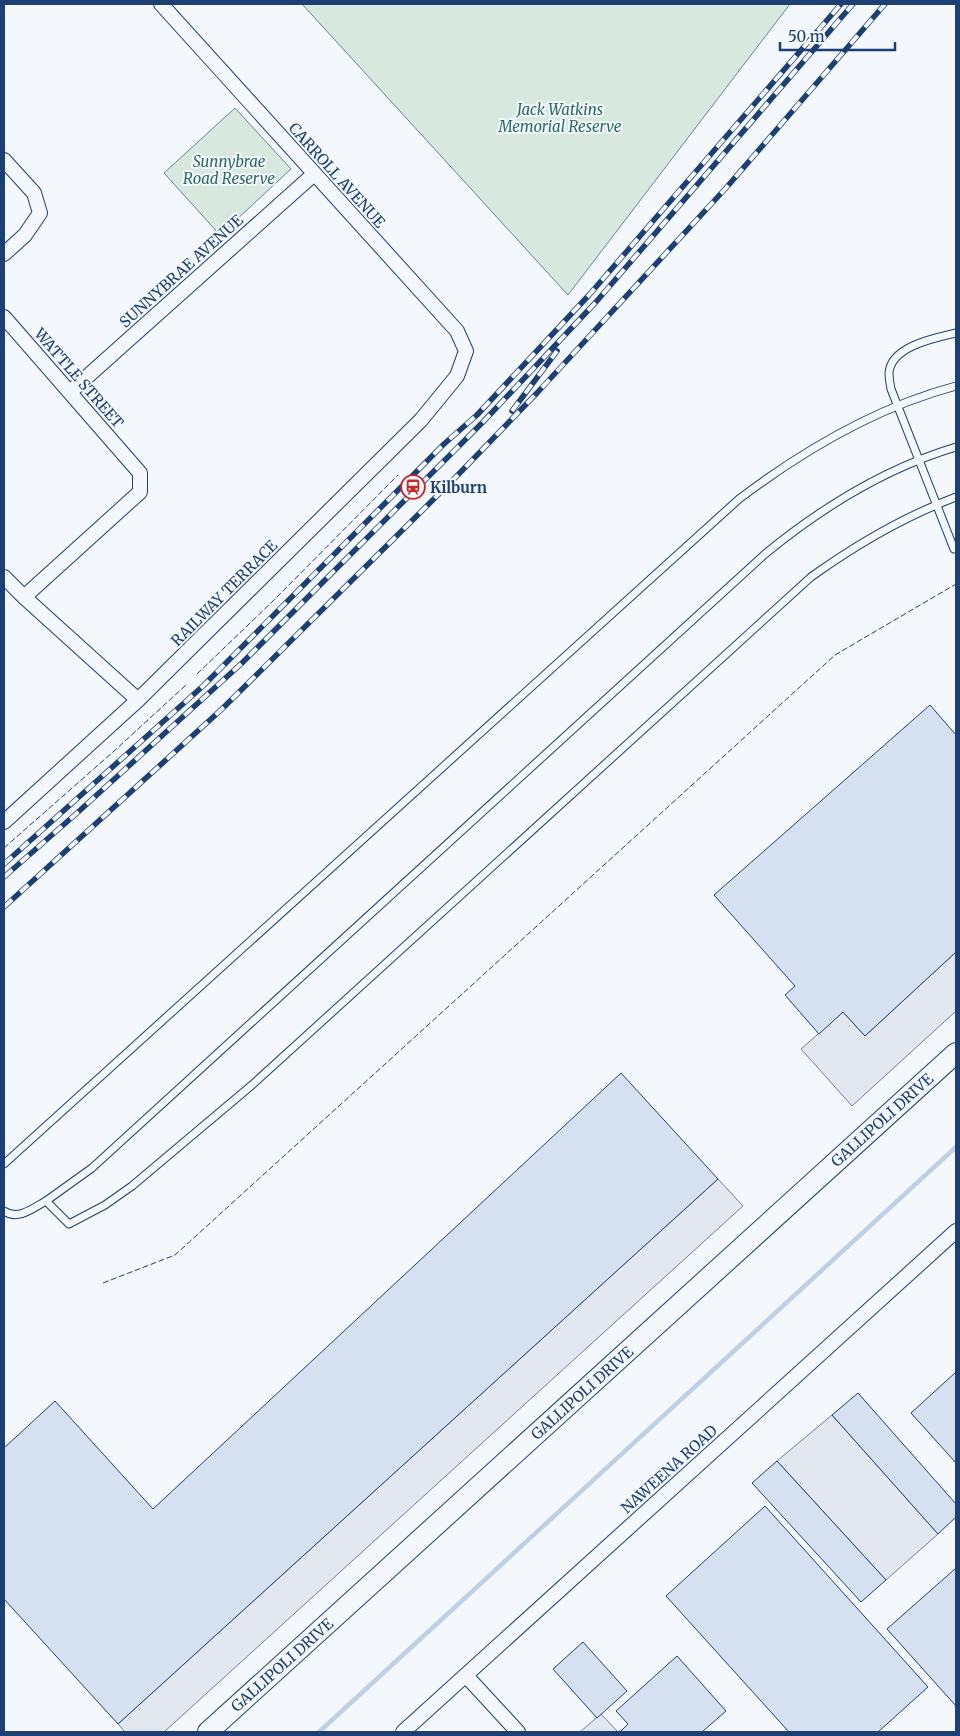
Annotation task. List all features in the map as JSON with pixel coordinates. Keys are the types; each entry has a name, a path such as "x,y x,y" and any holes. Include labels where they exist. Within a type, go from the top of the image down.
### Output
{"street":[{"name":"CARROLL AVENUE","path":"161,4 457,331 466,352 457,376"},
{"path":"4,160 34,193 40,212 25,235 4,254"},
{"name":"SUNNYBRAE AVENUE","path":"70,392 314,174"},
{"name":"WATTLE STREET","path":"4,317 140,473 140,492 24,597"},
{"name":"RAILWAY TERRACE","path":"4,822 138,700 421,420 457,376"},
{"path":"4,577 138,700"},
{"name":"GALLIPOLI DRIVE","path":"208,1732 956,1052"},
{"name":"NAWEENA ROAD","path":"403,1732 956,1231"},
{"path":"465,1676 518,1732"}],"lane":[{"path":"954,548 897,406 891,389 889,372 893,362 901,353 911,347 956,333"},
{"path":"4,1164 739,499 767,478 830,438 897,406 956,386"},
{"path":"4,1211 13,1215 19,1215 69,1186 99,1162 786,536 840,499 919,461 956,447"},
{"path":"46,1201 69,1224 106,1205 132,1186 252,1085 811,577 867,539 936,504 956,497"}],"green space":[{"name":"Jack Watkins Memorial Reserve","path":"302,4 790,4 568,295"},
{"name":"Sunnybrae Road Reserve","path":"235,108 291,169 220,235 164,173"}],"shaded area":[{"path":"956,952 956,1011 852,1106 801,1049 843,1012 865,1036"},
{"path":"718,1179 743,1206 164,1732 125,1732 118,1724"},
{"path":"832,1415 938,1534 886,1580 777,1461"},
{"path":"601,1714 618,1732 580,1732"}],"building":[{"path":"930,705 956,735 956,952 865,1036 843,1012 819,1034 785,995 795,986 714,895"},
{"path":"621,1073 718,1179 118,1724 4,1599 4,1448 55,1401 153,1509"},
{"path":"956,1372 956,1463 911,1413"},
{"path":"858,1393 956,1504 956,1517 938,1534 832,1415"},
{"path":"777,1461 886,1580 861,1602 752,1483"},
{"path":"765,1506 928,1687 878,1732 789,1732 666,1596"},
{"path":"956,1568 956,1706 887,1629"},
{"path":"583,1642 627,1691 597,1718 553,1669"},
{"path":"677,1656 726,1711 702,1732 620,1732 628,1724 616,1711"}],"waterway":[{"path":"319,1732 956,1147"}],"railway":[{"path":"4,864 203,686 444,444 477,415 589,295 841,4"},
{"path":"4,877 242,663 483,422 596,302 853,4"},
{"path":"4,907 222,709 452,481 537,393 726,188 885,4"},
{"path":"512,411 557,351"}],"fence":[{"path":"197,674 273,601 398,475"},
{"path":"103,1283 175,1255 835,655 956,584"},
{"path":"4,848 186,685"}],"place":[{"name":"Kilburn","path":"413,487"}]}
